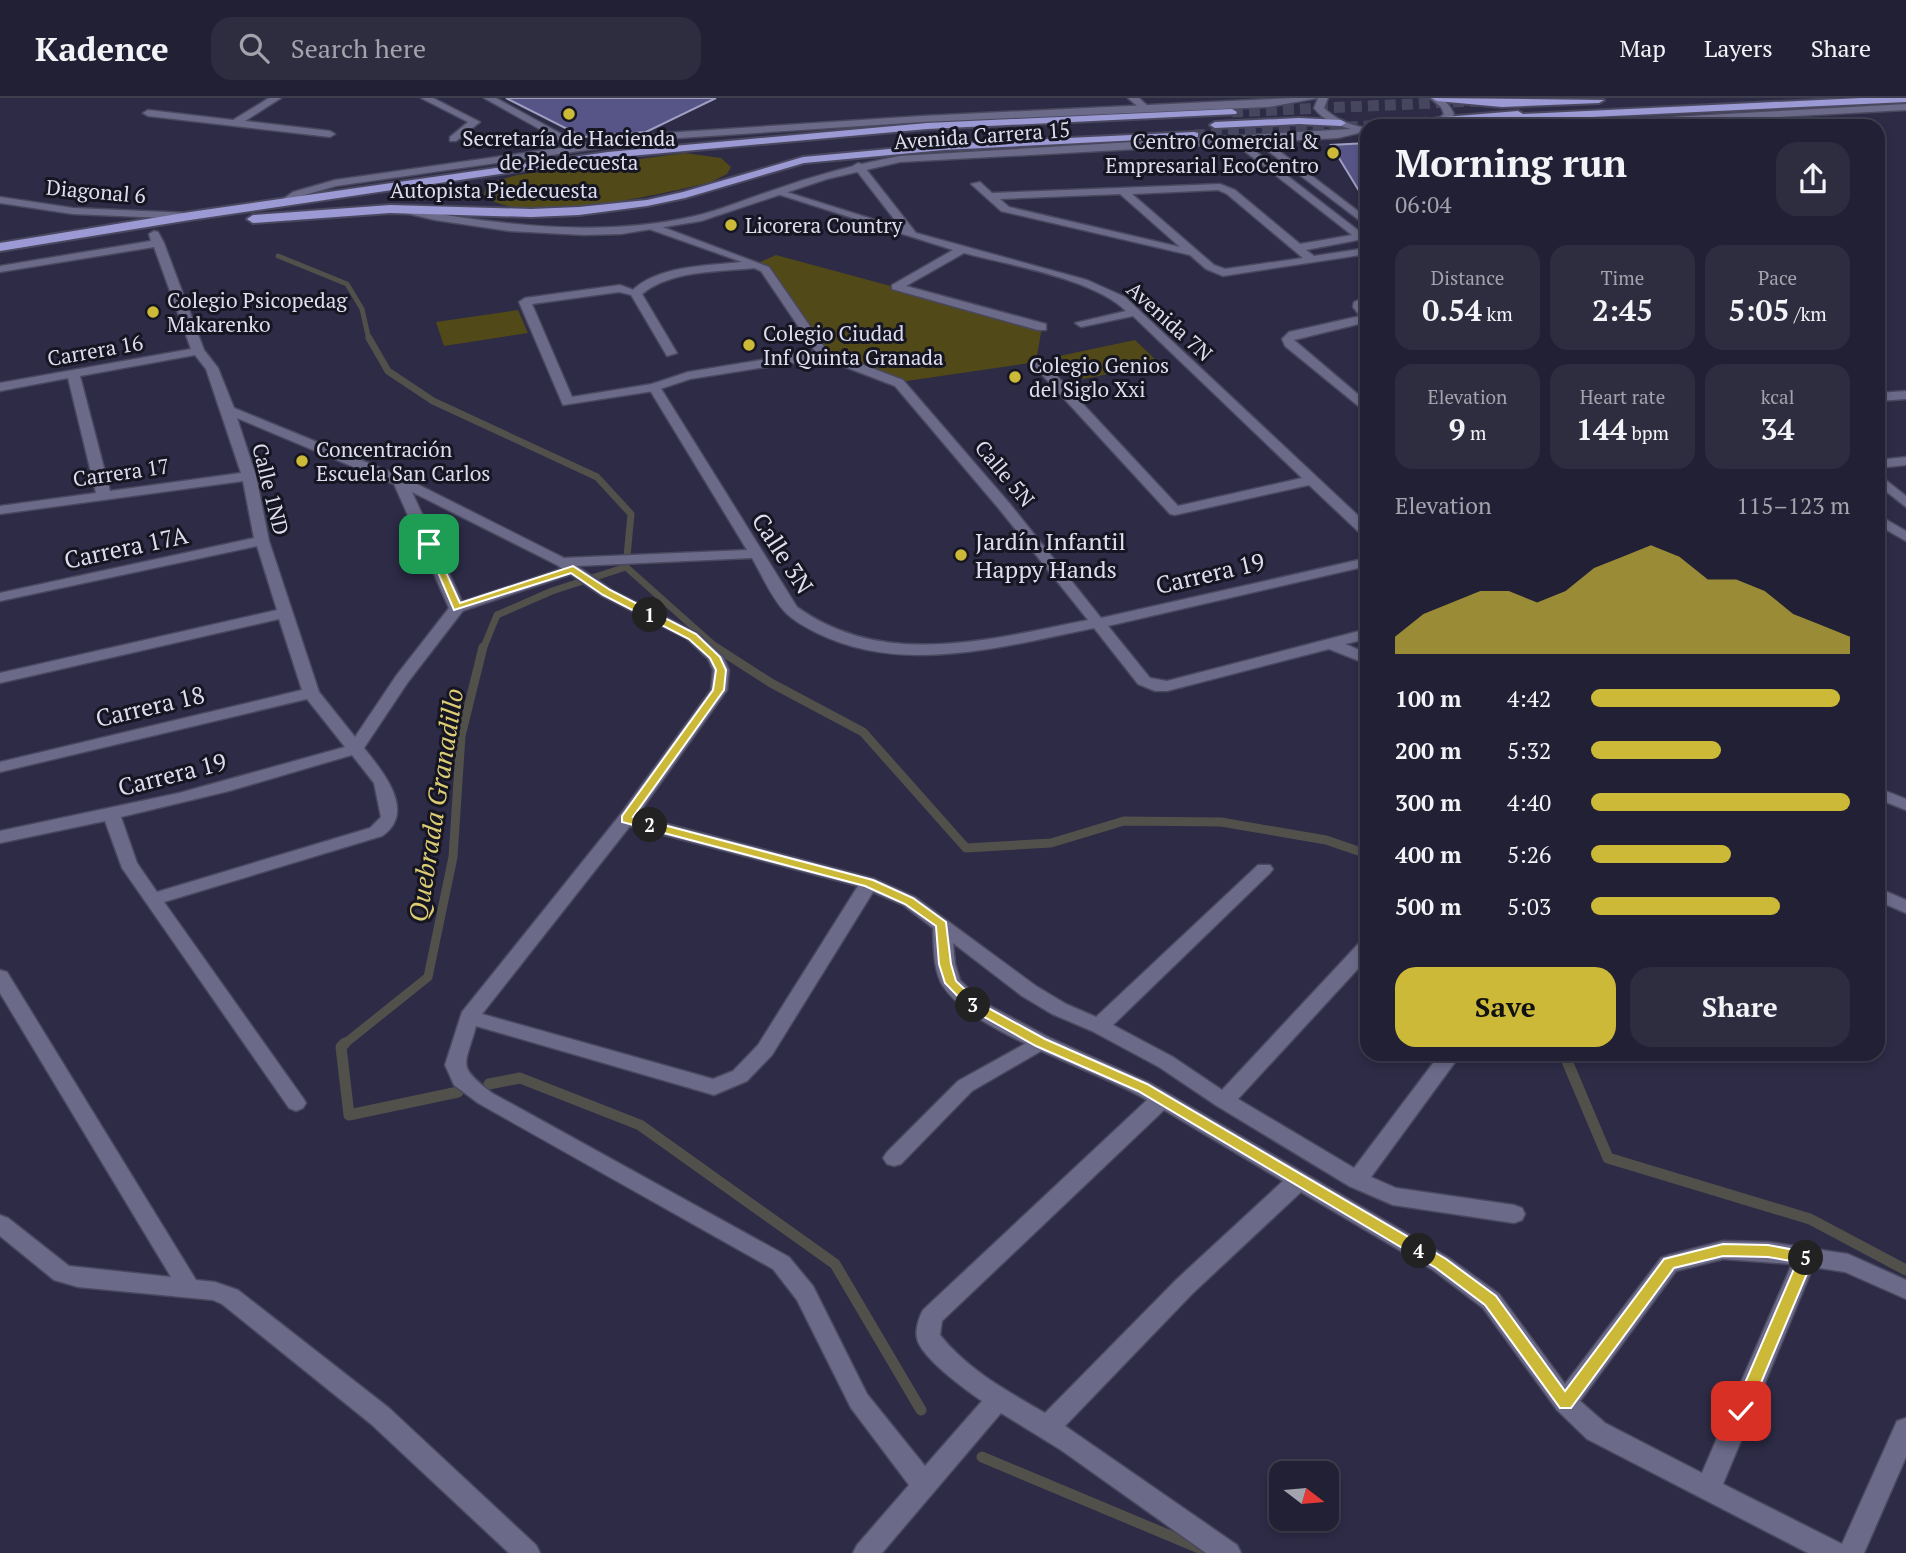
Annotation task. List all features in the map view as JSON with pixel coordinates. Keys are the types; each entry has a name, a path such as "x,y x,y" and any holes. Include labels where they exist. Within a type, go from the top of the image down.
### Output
{"highway":[{"path":"1436,98 1502,104 1612,99"},
{"path":"1522,99 1545,98"},
{"path":"1455,119 1836,98"},
{"path":"1506,118 1906,99"},
{"path":"785,139 849,140 1280,116 1318,101"},
{"name":"Autopista Piedecuesta","path":"0,247 190,216 570,161 927,126 1231,112"},
{"path":"803,160 852,146 904,141 1299,121 1341,123"},
{"name":"Autopista Piedecuesta","path":"0,260 155,239 257,218 390,209 531,213 610,208 685,195 803,160 943,147 1194,135"}],"street":[{"path":"235,123 276,98"},
{"path":"426,98 475,122 453,139"},
{"path":"489,98 564,144 570,161"},
{"path":"1436,98 1448,109 1446,119"},
{"path":"1126,110 1135,99 1146,109"},
{"path":"284,202 297,194 335,183 564,144 583,145 664,136 922,119 1318,101 1331,119 1360,128"},
{"path":"1689,119 1906,107"},
{"path":"148,113 330,134"},
{"name":"Avenida Carrera 15","path":"653,227 740,207 775,192 858,166 950,155 1338,135 1360,131"},
{"path":"1258,139 1360,218"},
{"path":"1237,140 1360,235"},
{"path":"858,166 912,234"},
{"path":"976,184 1005,209 1194,253"},
{"path":"990,195 1220,187 1231,192 1312,260"},
{"path":"1122,190 1210,267 1223,273 1360,251"},
{"name":"Avenida 7N","path":"775,192 1083,282 1121,299 1360,525"},
{"name":"Diagonal 6","path":"0,200 73,211 190,216"},
{"path":"390,209 524,231 577,232 653,227 765,269 823,354 688,376 654,387 568,402 525,302 620,288 636,293 671,353"},
{"path":"1350,211 1360,210"},
{"path":"1296,248 1360,235"},
{"path":"0,269 155,239"},
{"name":"Calle 1ND","path":"153,900 376,832 386,825 390,817 382,782 311,693 262,541 248,476 228,410 212,368 198,351 176,286 155,239"},
{"path":"963,249 896,287 1042,327"},
{"path":"636,293 642,285 666,278 756,264"},
{"path":"1081,323 1137,312"},
{"path":"1360,319 1293,335 1289,339 1289,343 1360,404"},
{"name":"Carrera 16","path":"0,387 198,351"},
{"name":"Calle 5N","path":"823,354 899,383 1004,507 1144,681 1155,686 1167,686 1360,636"},
{"path":"1038,363 1175,511 1312,480"},
{"path":"73,374 104,496"},
{"name":"Calle 3N","path":"654,387 791,610 814,628 856,644 899,650 939,651"},
{"path":"1885,396 1906,395"},
{"path":"228,410 400,481 571,568 607,593 692,636 715,657 721,670 719,690 626,819 469,1017 455,1065 461,1080 485,1098 781,1263 805,1293 859,1402 925,1486"},
{"path":"1885,463 1906,461"},
{"name":"Carrera 17","path":"0,510 248,476"},
{"path":"400,481 457,608"},
{"path":"1885,484 1906,503"},
{"path":"1885,524 1906,537"},
{"name":"Carrera 17A","path":"0,597 262,541"},
{"path":"355,750 402,679 457,608 571,568 610,560 755,554"},
{"name":"Carrera 19","path":"939,651 1098,624 1360,564"},
{"path":"0,678 285,613"},
{"path":"1331,644 1360,656"},
{"name":"Carrera 18","path":"0,767 311,693"},
{"name":"Carrera 19","path":"0,837 111,814 355,750"},
{"path":"1885,796 1906,805"},
{"path":"111,814 128,864 296,1102"},
{"path":"626,819 869,883 909,901 1029,991 1059,1009 1099,1026 1166,1062 1224,1101 1357,1180 1393,1196 1514,1214"},
{"path":"1099,1026 1264,869"},
{"path":"469,1017 714,1087 740,1076 765,1050 869,883"},
{"path":"1885,897 1906,907"},
{"path":"942,925 945,964 951,983 974,1006 1041,1042 1162,1099 1441,1264 1491,1301 1565,1403 1596,1432 1833,1553"},
{"path":"1224,1101 1360,955"},
{"path":"0,976 190,1289"},
{"path":"894,1158 965,1086 1041,1042"},
{"path":"1357,1180 1446,1061"},
{"path":"1162,1099 931,1317 928,1337 942,1357 997,1399 1047,1427 1228,1553"},
{"path":"1047,1427 1185,1286 1300,1179"},
{"path":"0,1223 62,1273 78,1278 215,1291 230,1297 380,1416 527,1553"},
{"path":"1565,1403 1670,1264 1723,1250 1768,1251 1848,1263 1906,1290"},
{"path":"1708,1489 1806,1257"},
{"path":"866,1553 997,1399"},
{"path":"1851,1553 1906,1429"}],"shaded area":[{"path":"685,153 721,158 731,167 727,174 711,182 594,205 528,208 502,204 484,195 485,189 496,181 517,175"},
{"path":"776,255 1042,327 1036,362 900,382 825,353 758,263"},
{"path":"518,310 528,333 444,346 436,322"},
{"path":"1135,340 1160,364 1083,379 1059,356"}],"building":[{"path":"506,98 716,98 646,132 583,137"},
{"path":"1360,143 1360,193 1331,145"}],"waterway":[{"path":"278,256 347,284 362,309 369,340"},
{"path":"369,338 388,371 433,401 597,477 631,514 626,567"},
{"name":"Quebrada Granadillo","path":"483,649 497,615 552,591 626,567"},
{"path":"626,567 718,649"},
{"name":"Quebrada Granadillo","path":"343,1045 428,977 453,857 461,736 483,647"},
{"path":"718,649 771,683 863,732 966,848 1051,843 1124,821 1221,822 1326,840 1360,852"},
{"name":"Quebrada Granadillo","path":"343,1045 341,1047 349,1115 458,1092"},
{"path":"1567,1061 1608,1158 1810,1219 1906,1270"},
{"name":"Quebrada Granadillo","path":"489,1084 520,1078 640,1125 835,1264 921,1410"},
{"name":"Quebrada Granadillo","path":"982,1457 1211,1553"}],"tunnel":[{"path":"1232,112 1522,99"},
{"path":"1194,135 1360,126"}],"place":[{"name":"Secretaría de Hacienda de Piedecuesta","path":"569,114"},
{"name":"Centro Comercial & Empresarial EcoCentro","path":"1333,153"},
{"name":"Licorera Country","path":"731,225"},
{"name":"Colegio Psicopedag Makarenko","path":"153,312"},
{"name":"Colegio Ciudad Inf Quinta Granada","path":"749,345"},
{"name":"Colegio Genios del Siglo Xxi","path":"1015,377"},
{"name":"Concentración Escuela San Carlos","path":"302,461"},
{"name":"Jardín Infantil Happy Hands","path":"961,555"}],"route":[{"path":"429,544 457,608 573,569 607,593 692,636 715,657 721,670 719,690 626,819 869,883 909,901 942,925 945,964 951,983 974,1006 1041,1042 1143,1088 1441,1264 1491,1301 1565,1403 1670,1264 1723,1250 1768,1251 1806,1257 1741,1411"}]}
